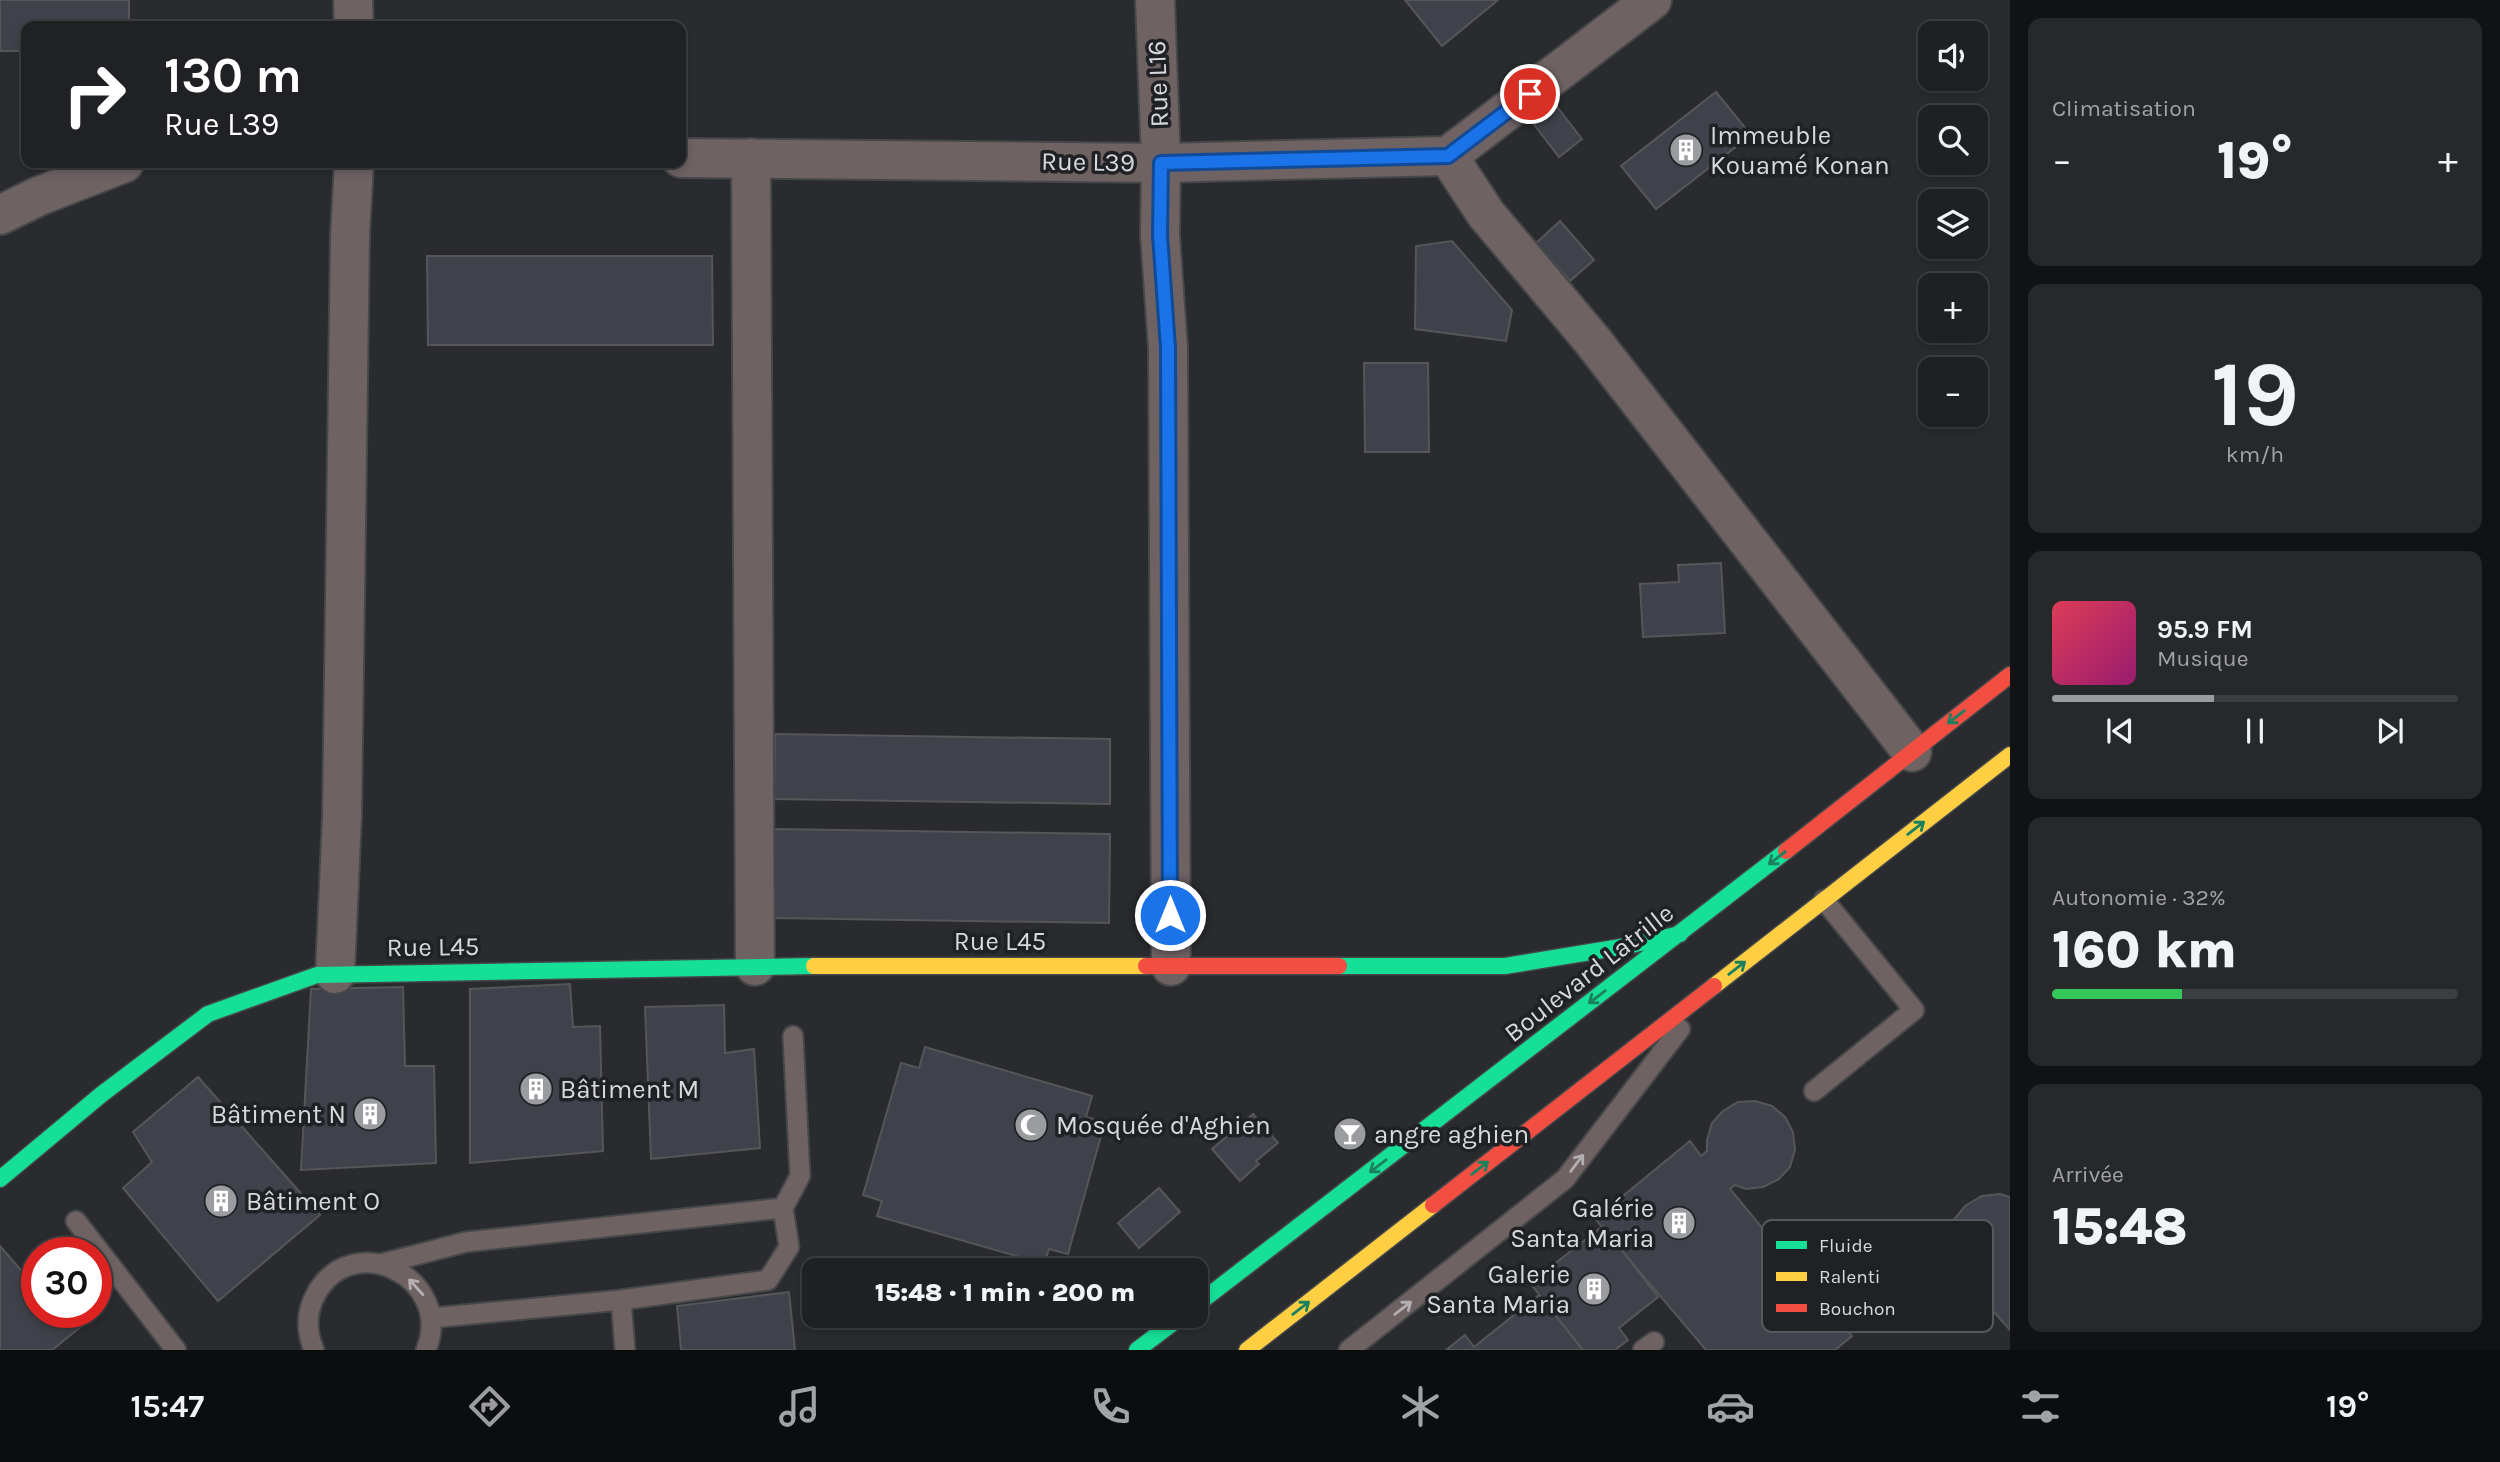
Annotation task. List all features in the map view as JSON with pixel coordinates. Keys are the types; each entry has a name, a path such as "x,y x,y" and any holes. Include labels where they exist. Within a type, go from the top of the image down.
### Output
{"main road":[{"name":"Boulevard Latrille","path":"1208,1296 1680,934 2010,676"},
{"path":"1247,1350 2010,755"},
{"name":"Rue L45","path":"0,1179 102,1094 208,1014 326,974 755,965 1505,966 1627,946 1680,934"},
{"path":"1137,1350 1166,1328"}],"street":[{"path":"354,0 354,21"},
{"name":"Rue L16","path":"1155,0 1161,163 1160,235 1168,361 1171,966"},
{"path":"1652,0 1448,156 1486,214 1617,371 1912,751"},
{"name":"Rue L39","path":"686,158 1161,163 1448,156"},
{"path":"751,158 755,965"},
{"path":"0,215 39,196 111,168"},
{"path":"326,974 342,816 350,235 354,168"}],"lane":[{"path":"1814,1091 1914,1010 1824,900"},
{"path":"1349,1350 1565,1180 1710,989"},
{"path":"431,1318 621,1300 768,1280 789,1247 783,1208 800,1176 793,1036"},
{"path":"381,1264 466,1242 783,1208"},
{"path":"76,1221 176,1350"},
{"path":"314,1350 308,1327 310,1306 321,1285 337,1271 360,1263 394,1268 419,1287 429,1306 431,1318 430,1340 426,1350"},
{"path":"621,1300 625,1350"}],"building":[{"path":"0,0 129,0 129,21 21,21 21,51 0,51"},
{"path":"1405,0 1498,0 1442,46"},
{"name":"Immeuble Kouamé Konan","path":"1716,92 1751,135 1656,209 1621,166"},
{"path":"1555,104 1582,139 1559,157 1532,122"},
{"path":"1560,221 1594,260 1570,281 1536,243"},
{"path":"1452,241 1512,310 1506,341 1415,329 1416,246"},
{"path":"427,256 712,256 713,345 428,345"},
{"path":"1364,363 1428,363 1429,452 1365,452"},
{"path":"1721,563 1725,633 1643,637 1640,584 1679,582 1678,565"},
{"path":"775,734 1110,739 1110,804 774,799"},
{"path":"774,829 1110,834 1109,923 774,918"},
{"name":"Bâtiment M","path":"570,984 573,1027 600,1026 603,1151 470,1163 470,989"},
{"name":"Bâtiment N","path":"403,987 405,1066 434,1066 436,1163 301,1170 311,989"},
{"path":"724,1005 725,1053 754,1049 760,1148 651,1159 645,1007"},
{"path":"925,1047 1092,1096 1086,1117 1105,1122 1068,1254 1049,1249 1046,1258 1023,1258 877,1216 882,1201 863,1195 901,1063 919,1068"},
{"name":"Bâtiment O","path":"198,1077 320,1215 218,1301 123,1188 152,1162 133,1132"},
{"name":"Galérie Santa Maria","path":"1755,1101 1772,1106 1785,1117 1793,1132 1795,1150 1790,1167 1779,1179 1763,1187 1746,1189 1735,1185 1730,1189 1762,1228 1762,1332 1849,1332 1852,1336 1835,1350 1706,1350 1595,1219 1690,1141 1701,1156 1707,1151 1712,1123 1723,1111 1738,1102"},
{"path":"1253,1114 1278,1143 1256,1161 1259,1164 1240,1181 1212,1149"},
{"path":"1159,1188 1180,1212 1139,1248 1118,1223"},
{"path":"2000,1194 2010,1197 2010,1330 1993,1311 1993,1220 1954,1220 1965,1206 1982,1196"},
{"name":"Galerie Santa Maria","path":"1603,1226 1658,1297 1619,1328 1628,1340 1615,1350 1583,1350 1530,1283"},
{"path":"0,1246 21,1270 21,1328 79,1328 52,1350 0,1350"},
{"path":"789,1292 795,1350 681,1350 677,1306"},
{"path":"1539,1295 1583,1350 1446,1350 1465,1335 1474,1347"}],"traffic: fast":[{"path":"1208,1296 1786,851"},
{"path":"1339,966 1505,966 1627,946 1680,934"},
{"path":"0,1179 102,1094 208,1014 317,975 814,966"},
{"path":"1137,1350 1166,1328"}],"traffic: slow":[{"path":"1714,986 2010,755"},
{"path":"814,966 1146,966"},
{"path":"1247,1350 1433,1205"}],"traffic: jam":[{"path":"1786,851 2010,675"},
{"path":"1146,966 1339,966"},
{"path":"1433,1205 1714,986"}],"place":[{"name":"Immeuble Kouamé Konan","path":"1686,150"},
{"name":"Bâtiment M","path":"536,1089"},
{"name":"Bâtiment N","path":"370,1114"},
{"name":"Mosquée d'Aghien","path":"1031,1125"},
{"name":"angre aghien","path":"1350,1134"},
{"name":"Bâtiment O","path":"221,1201"},
{"name":"Galérie Santa Maria","path":"1679,1223"},
{"name":"Galerie Santa Maria","path":"1594,1289"}],"route":[{"path":"1170,915 1168,348 1160,235 1161,163 1448,156 1530,94"}]}
